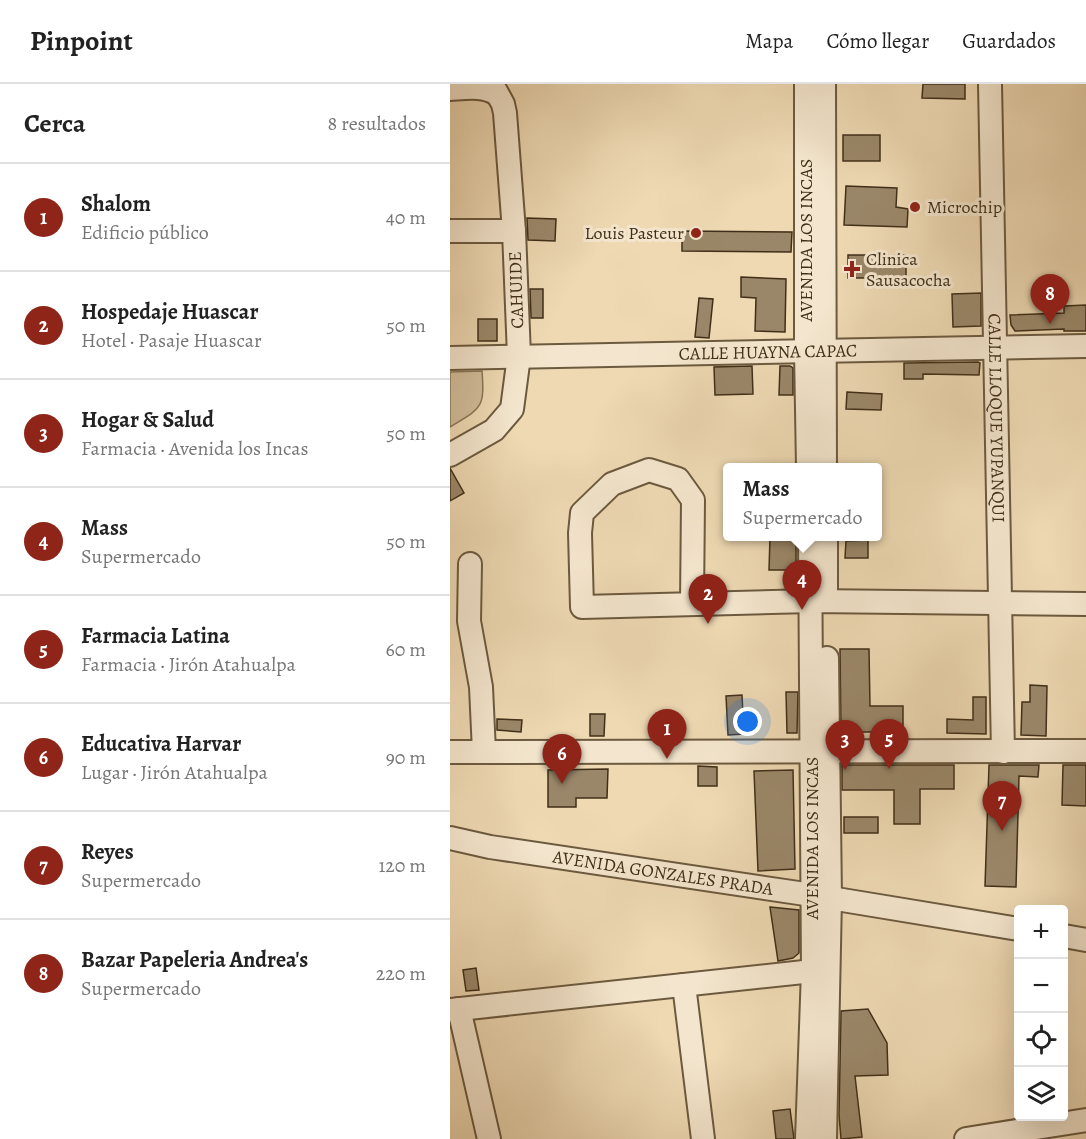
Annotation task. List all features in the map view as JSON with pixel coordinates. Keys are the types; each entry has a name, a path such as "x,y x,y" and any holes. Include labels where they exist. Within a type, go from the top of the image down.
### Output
{"street":[{"name":"AVENIDA LOS INCAS","path":"806,84 815,351 825,463"},
{"name":"AVENIDA LOS INCAS","path":"808,463 815,351 824,84"},
{"name":"CALLE LLOQUE YUPANQUI","path":"990,84 1003,752"},
{"path":"450,88 494,89"},
{"name":"CAHUIDE","path":"450,455 494,430 512,409 519,356 514,231 505,113 503,104 494,89"},
{"path":"450,231 514,231"},
{"name":"CALLE HUAYNA CAPAC","path":"450,358 1086,346"},
{"path":"692,604 693,500 678,479 649,470 612,484 582,513 580,533 582,607 819,601 1086,604"},
{"name":"AVENIDA LOS INCAS","path":"811,541 819,601"},
{"name":"AVENIDA LOS INCAS","path":"825,1139 819,601 826,541"},
{"path":"470,564 469,621 480,687 484,752"},
{"path":"450,752 1086,751"},
{"name":"AVENIDA GONZALES PRADA","path":"450,838 501,849 821,896 1014,928"},
{"name":"AVENIDA LOS INCAS","path":"807,1139 813,971 821,896"},
{"path":"1068,937 1086,940"},
{"path":"489,1139 454,1009 813,971"},
{"path":"684,985 703,1139"},
{"path":"966,1139 1086,1120"}],"shaded area":[{"path":"482,371 483,393 479,406 450,427 450,372"}],"building":[{"path":"923,84 965,84 965,99 922,98"},
{"path":"843,135 880,135 880,161 843,161"},
{"path":"846,186 897,188 896,207 908,209 907,227 844,225"},
{"path":"527,218 556,219 555,241 528,240"},
{"path":"682,231 792,232 791,252 682,251"},
{"path":"848,255 906,255 906,278 848,278"},
{"path":"741,277 786,279 785,332 755,331 756,298 741,297"},
{"path":"530,289 543,289 543,318 531,318"},
{"path":"981,293 981,326 953,327 952,294"},
{"path":"699,298 713,299 709,338 695,337"},
{"path":"1086,305 1086,331 1064,331 1064,329 1015,331 1011,325 1010,315 1064,313 1064,306"},
{"path":"478,319 497,319 497,341 478,341"},
{"path":"904,363 980,363 979,375 923,374 923,379 904,379"},
{"path":"752,366 753,394 715,395 714,367"},
{"path":"780,366 793,368 793,395 779,395"},
{"path":"847,392 882,394 881,410 846,409"},
{"path":"450,468 464,493 450,501"},
{"path":"770,541 796,541 796,570 769,570"},
{"path":"846,541 868,541 868,558 845,558"},
{"path":"840,649 869,649 870,706 903,706 903,732 841,732"},
{"path":"1030,685 1047,686 1046,736 1021,735 1022,702 1030,702"},
{"path":"786,692 798,692 797,733 787,733"},
{"path":"742,695 744,734 728,735 726,696"},
{"path":"973,697 986,697 986,734 947,733 947,719 973,720"},
{"path":"590,714 605,714 604,736 590,736"},
{"path":"497,719 522,720 521,732 497,730"},
{"path":"842,765 954,765 954,789 920,789 920,824 894,824 894,790 842,790"},
{"path":"989,765 1039,765 1038,777 1019,776 1016,887 985,886"},
{"path":"1063,765 1086,765 1086,806 1062,805"},
{"path":"698,766 717,767 717,786 698,786"},
{"path":"608,769 607,798 576,798 576,807 548,807 548,770"},
{"path":"793,770 795,869 758,871 754,771"},
{"path":"844,817 878,817 878,833 844,833"},
{"path":"770,907 799,910 799,953 793,958 778,961"},
{"path":"476,968 479,990 466,991 463,970"},
{"path":"868,1009 887,1043 888,1075 855,1076 862,1137 841,1139 839,1115 841,1011"},
{"path":"790,1109 794,1139 776,1139 773,1111"}],"place":[{"name":"Microchip","path":"915,207"},
{"name":"Louis Pasteur","path":"696,233"},
{"name":"Clinica Sausacocha","path":"852,269"},
{"name":"Bazar Papeleria Andrea's","path":"1050,324"},
{"name":"Mass","path":"802,610"},
{"name":"Hospedaje Huascar","path":"708,624"},
{"name":"Shalom","path":"667,759"},
{"name":"Farmacia Latina","path":"889,769"},
{"name":"Hogar & Salud","path":"845,770"},
{"name":"Educativa Harvar","path":"562,784"},
{"name":"Reyes","path":"1002,831"}]}
